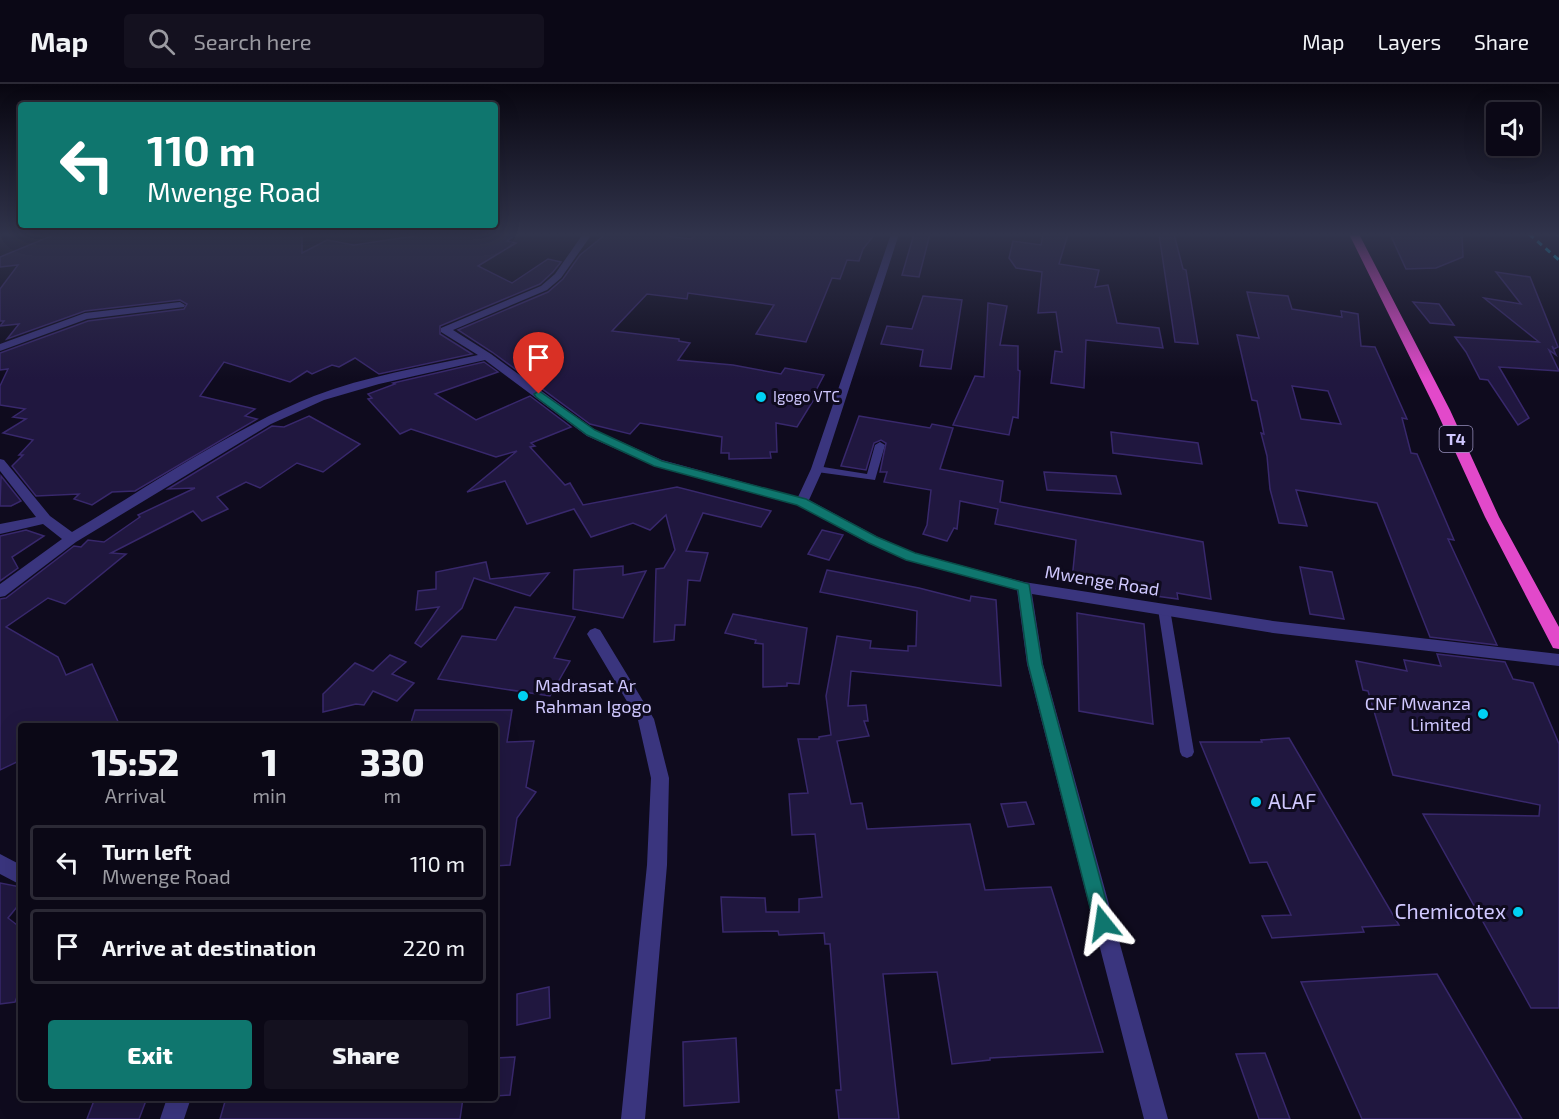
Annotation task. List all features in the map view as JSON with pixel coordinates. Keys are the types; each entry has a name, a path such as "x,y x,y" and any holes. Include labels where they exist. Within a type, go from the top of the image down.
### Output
{"highway":[{"name":"T4","path":"1378,282 1438,400 1492,517 1559,643"}],"street":[{"name":"Mwenge Road","path":"551,282 544,288 445,330 487,357 591,433 677,469 802,502 873,540 911,557 1024,587 1273,627 1559,660"},
{"path":"802,502 817,469 879,282"},
{"path":"0,348 21,338 85,316 180,305"},
{"path":"0,592 71,539 267,421 320,398 376,381 487,357"},
{"path":"0,463 45,519 71,539"},
{"path":"0,529 45,519"},
{"path":"1024,587 1035,664 1156,1119"},
{"path":"595,634 646,719 660,778 657,865 633,1119"},
{"path":"0,863 18,874"},
{"path":"172,1119 178,1101"}],"lane":[{"path":"817,469 871,478 880,445"},
{"path":"1164,609 1187,752"}],"building":[{"path":"5,282 542,282 440,326 440,334 472,354 379,374 355,358 339,367 332,365 312,374 307,371 290,382 224,362 200,396 255,409 245,416 257,419 135,491 112,492 92,505 74,499 79,494 36,496 12,466 33,440 3,433 26,419 13,417 25,409 0,405 0,386 8,369 0,370 0,353 88,321 184,309 187,304 180,300 85,311 7,339 19,324 0,326 4,321 0,321 0,289"},
{"path":"559,282 830,282 806,342 756,334 774,305 688,293 687,299 647,294 612,331 679,339 679,341 690,343 678,360 733,365 781,374 785,368 824,375 813,396 816,396 797,427 776,423 777,452 770,452 771,458 729,459 729,453 721,453 722,437 640,423 630,434 590,424 492,352 458,330 548,292"},
{"path":"1041,282 1096,282 1095,287 1108,285 1117,323 1159,328 1163,348 1086,340 1084,388 1051,383 1055,351 1062,352 1056,312 1038,313"},
{"path":"1166,282 1188,282 1198,344 1175,342"},
{"path":"1504,282 1532,282 1558,347 1554,349 1552,346 1556,355 1549,350 1559,371 1499,367 1529,418 1518,425 1488,380 1480,379 1455,337 1539,342 1484,298 1521,304"},
{"path":"1247,292 1288,296 1292,309 1342,317 1341,311 1358,314 1361,346 1375,347 1407,419 1402,418 1411,453 1417,454 1454,540 1448,539 1497,645 1430,637 1377,503 1296,490 1307,526 1279,523 1270,489 1267,456 1261,433 1264,434 1257,401 1252,400 1237,335 1259,338","holes":["1292,386 1328,391 1341,424 1301,419"]},
{"path":"923,296 962,300 951,369 920,366 923,350 881,344 887,326 912,329"},
{"path":"1413,302 1439,304 1454,325 1430,323"},
{"path":"988,303 1007,306 1000,345 1018,346 1018,370 1020,371 1018,418 1013,417 1009,435 953,425 975,376 984,377"},
{"path":"484,362 498,372 435,394 476,420 530,396 571,427 531,443 535,446 530,447 565,485 570,483 583,505 677,487 771,511 761,527 703,513 686,551 708,553 700,581 688,580 685,625 675,625 674,640 654,642 656,569 664,568 675,550 666,515 650,530 633,523 591,537 574,509 527,524 505,481 467,492 517,451 496,457 411,429 400,434 368,399 372,398 368,394 395,384 393,383"},
{"path":"309,416 360,444 323,472 297,463 260,488 246,482 217,497 228,509 202,521 193,511 111,553 126,554 65,604 48,598 6,627 58,657 66,675 92,664 119,723 18,723 18,761 0,770 0,599 6,598 74,546 81,547 88,540 104,542 140,517 138,515 195,488 168,489 272,426 284,427"},
{"path":"859,416 930,428 932,424 953,428 940,469 1003,481 1000,502 1203,542 1211,599 1177,593 1178,599 1141,594 1072,580 1076,540 995,524 998,509 960,501 957,529 954,528 947,541 923,534 927,525 931,490 884,482 887,472 880,472 886,443 881,440 874,443 866,470 841,466"},
{"path":"1111,432 1198,443 1202,464 1113,453"},
{"path":"1044,472 1116,476 1121,494 1047,490"},
{"path":"1,476 21,501 11,506 0,506"},
{"path":"26,530 44,536 12,557 18,568 0,581 0,536"},
{"path":"822,530 843,535 829,560 808,554"},
{"path":"486,562 490,579 549,573 530,596 474,578 462,608 421,647 415,643 439,607 416,610 418,591 436,589 436,572"},
{"path":"623,566 623,575 646,571 623,618 573,609 574,570"},
{"path":"1300,567 1332,572 1344,619 1310,614"},
{"path":"827,570 919,588 970,601 971,596 996,600 1001,686 851,671 848,706 866,705 868,721 864,721 869,736 837,741 851,804 862,803 867,829 970,824 985,890 1051,887 1103,1052 990,1058 990,1060 952,1064 937,972 883,974 899,1119 839,1119 836,1090 841,1090 830,944 825,944 824,933 779,935 778,931 723,932 721,897 765,898 766,912 799,912 799,899 822,897 815,834 792,835 789,794 808,793 798,739 819,739 819,737 831,735 826,696 837,636 871,641 870,648 908,651 908,646 916,646 917,611 820,592"},
{"path":"515,607 575,617 554,658 570,661 550,696 438,679 462,636 496,640"},
{"path":"1077,613 1144,624 1153,724 1079,711"},
{"path":"733,614 807,628 799,684 787,683 787,686 763,687 763,644 755,643 756,640 725,633"},
{"path":"1437,654 1505,662 1513,679 1533,683 1559,744 1559,1008 1531,1008 1423,814 1539,816 1540,805 1393,775 1368,691 1363,690 1356,661 1407,671 1404,660 1441,666"},
{"path":"390,655 406,662 392,674 414,683 397,701 373,691 364,705 356,704 323,712 323,694 355,663 373,671"},
{"path":"415,710 512,710 507,742 534,741 526,787 536,792 517,818 510,865 498,866 498,723 411,723"},
{"path":"1289,738 1399,925 1362,927 1364,932 1272,938 1262,916 1291,915 1267,862 1250,863 1200,742 1262,742 1261,740"},
{"path":"1026,802 1034,824 1008,827 1001,804"},
{"path":"0,883 18,886 18,906 8,918 18,926 18,994 15,1002 0,1004"},
{"path":"1437,974 1522,1119 1362,1119 1301,982"},
{"path":"549,987 550,1018 517,1025 517,994"},
{"path":"736,1038 739,1102 684,1106 683,1042"},
{"path":"1265,1053 1290,1119 1259,1119 1236,1054"},
{"path":"515,1057 510,1095 498,1096 498,1058"},
{"path":"94,1101 146,1101 139,1119 87,1119"},
{"path":"225,1101 463,1101 460,1119 220,1119"}],"place":[{"name":"Igogo VTC","path":"761,397"},
{"name":"Madrasat Ar Rahman Igogo","path":"523,696"},
{"name":"CNF Mwanza Limited","path":"1483,714"},
{"name":"ALAF","path":"1256,802"},
{"name":"Chemicotex","path":"1518,912"}],"route":[{"path":"539,394 591,433 658,463 802,502 873,540 911,557 1024,587 1035,664 1103,923"}]}
